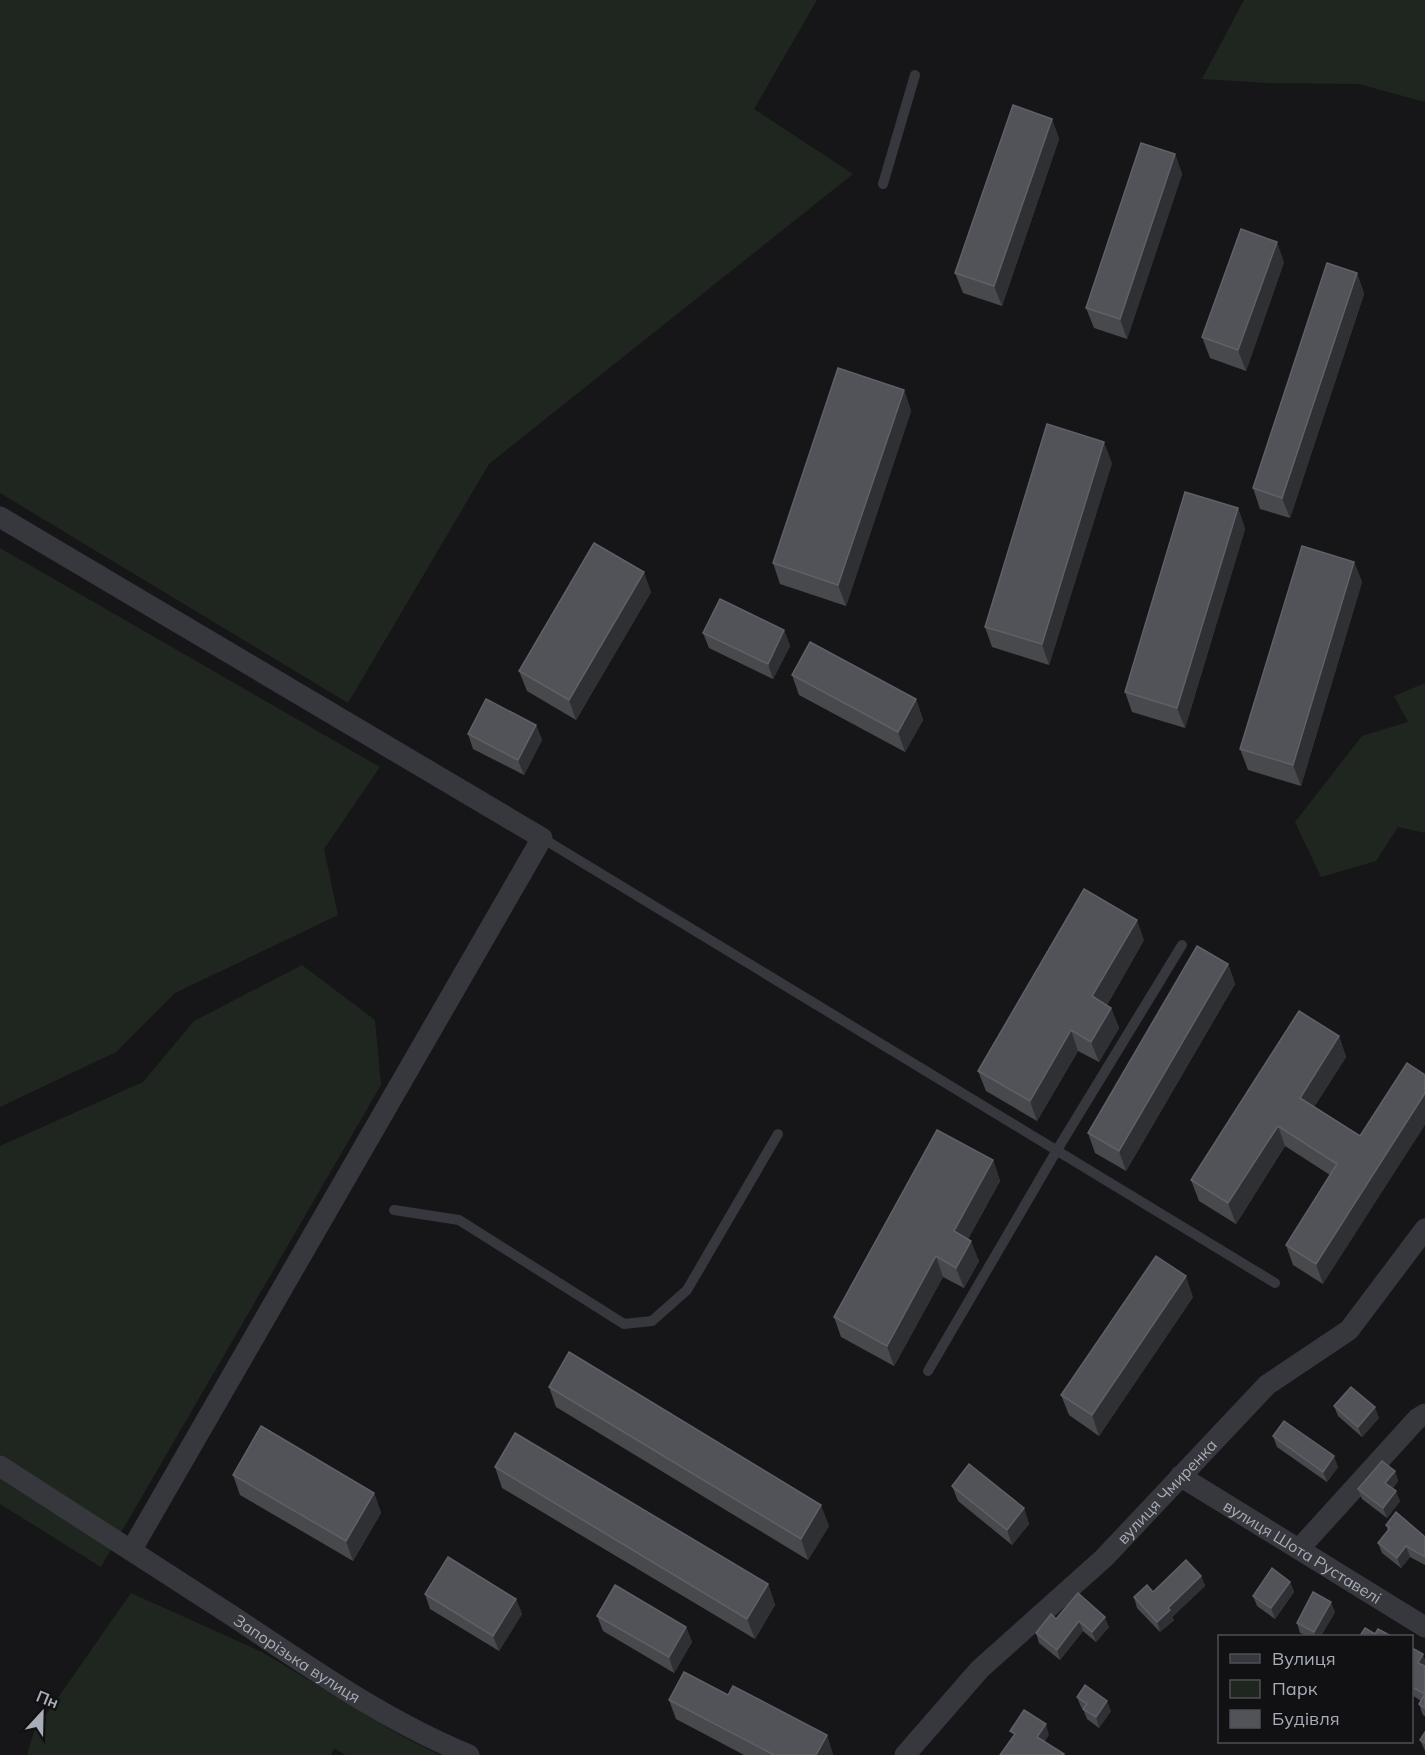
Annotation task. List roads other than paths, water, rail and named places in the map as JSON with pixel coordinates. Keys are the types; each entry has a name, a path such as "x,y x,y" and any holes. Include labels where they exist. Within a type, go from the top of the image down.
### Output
{"street":[{"path":"0,517 542,838 132,1550"},
{"name":"вулиця Чмиренка","path":"915,1752 980,1669 1104,1558 1267,1385 1349,1330 1425,1229"},
{"path":"1299,1549 1417,1419 1425,1414"},
{"name":"Запорізька вулиця","path":"0,1466 357,1698 448,1747 469,1755"},
{"name":"вулиця Шота Руставелі","path":"1180,1476 1425,1627"}],"lane":[{"path":"883,184 915,75"},
{"path":"542,838 1275,1283"},
{"path":"928,1371 1057,1150 1182,945"},
{"path":"394,1210 459,1220 624,1324 652,1320 687,1290 778,1134"}]}
